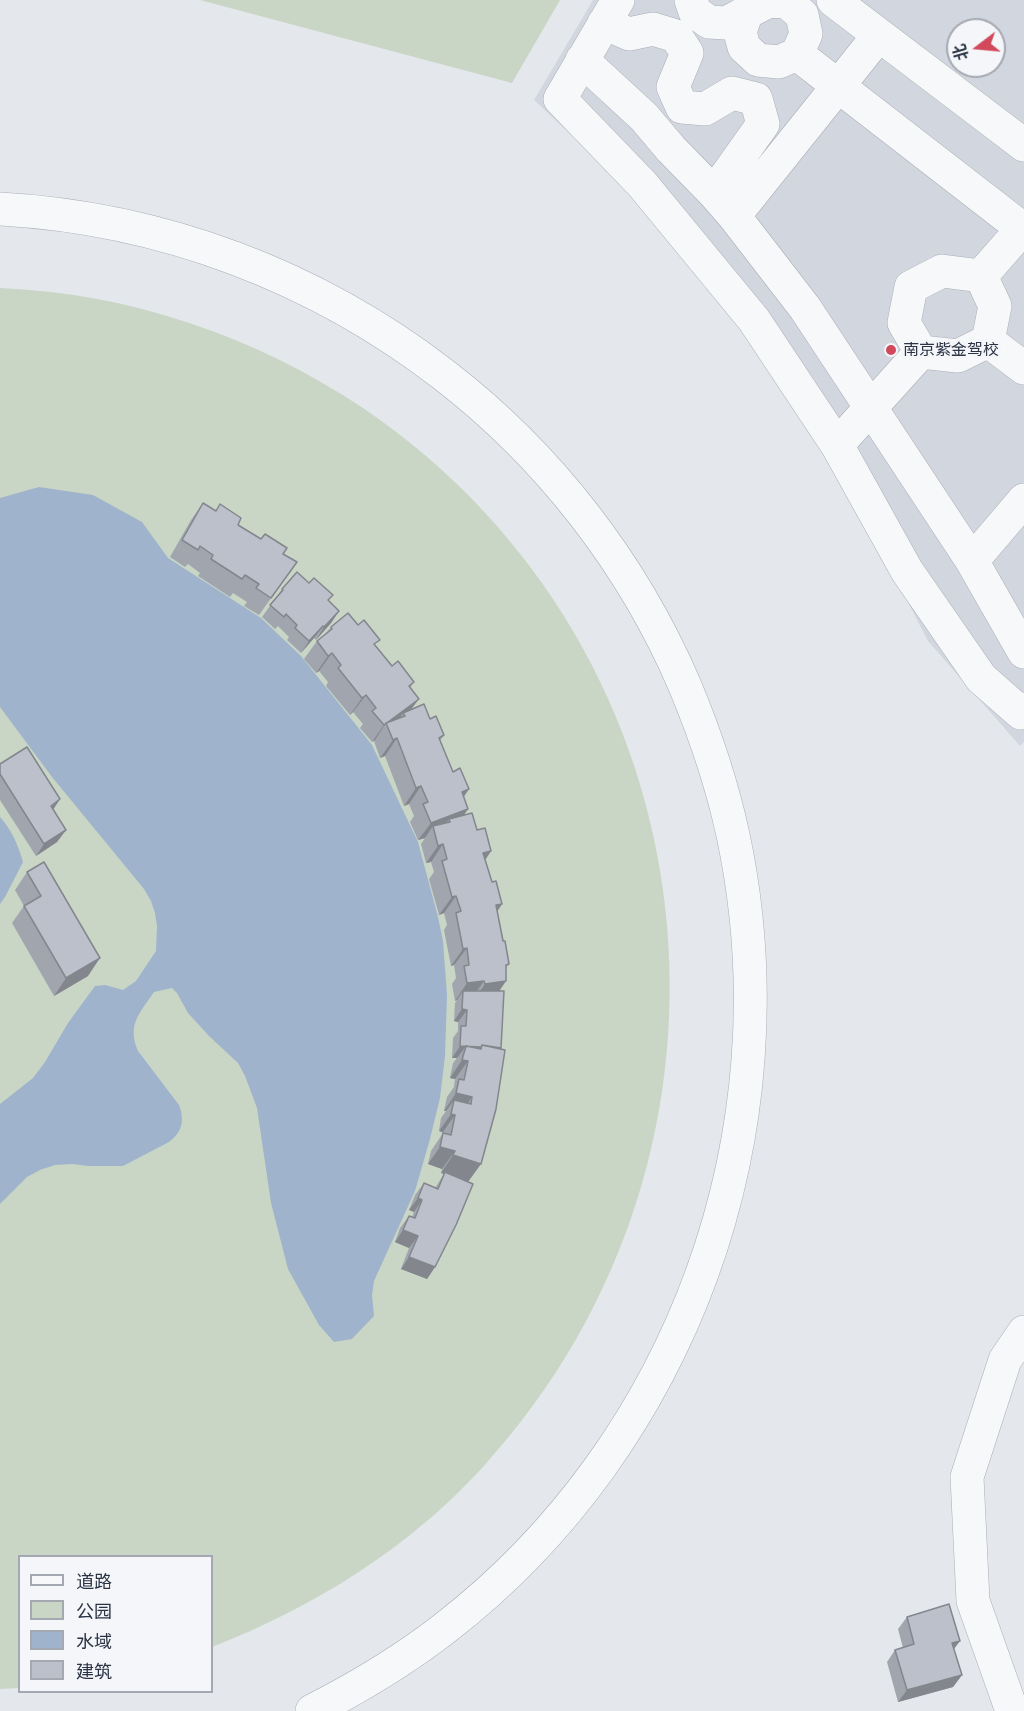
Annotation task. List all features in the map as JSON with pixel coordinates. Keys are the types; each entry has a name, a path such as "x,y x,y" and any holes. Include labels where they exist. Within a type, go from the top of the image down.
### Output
{"lane":[{"path":"690,0 695,12 709,22 726,24 748,7 769,1 786,2 802,15 806,34 797,54 780,62 758,60 744,47 741,32 748,7"},
{"path":"833,0 1024,145"},
{"path":"724,205 763,124 756,99 732,93 705,109 682,107 673,87 687,53 676,36 653,29 629,34 611,11 560,99 642,184 754,320 837,445 907,571 981,678 1021,713 1024,709"},
{"path":"724,205 839,86 879,35"},
{"path":"797,54 1024,228 981,276"},
{"path":"582,60 644,117 724,205 805,308 972,561 1024,652"},
{"path":"642,184 671,149"},
{"path":"0,209 89,218 147,230 204,246 259,267 312,291 364,319 414,352 460,388 505,427 546,469 619,563 649,613 676,666 699,721 718,777 733,834 749,951 751,1011 748,1070 741,1129 729,1187 713,1244 693,1300 669,1354 640,1407 608,1456 572,1504 533,1548 491,1589 445,1628 397,1662 347,1693 312,1711"},
{"path":"921,352 904,323 911,287 942,271 981,276"},
{"path":"981,276 995,306 988,341"},
{"path":"921,352 958,356 988,341"},
{"path":"988,341 1024,368"},
{"path":"837,445 921,352"},
{"path":"972,561 1024,500"},
{"path":"1012,1711 973,1601 967,1477 1005,1359 1024,1332"}],"shaded area":[{"name":"南京紫金驾校","path":"593,0 1024,0 1024,742 1020,746 928,641 873,535 793,399 724,301 627,187 534,100"}],"green space":[{"path":"200,0 560,0 512,83"},
{"path":"0,288 96,299 143,309 235,340 279,360 322,382 363,408 483,510 573,631 634,766 666,909 667,1056 637,1202 576,1340 483,1467 454,1497 423,1524 358,1573 287,1614 213,1647 213,1555 18,1555 18,1688 0,1689"}],"water":[{"path":"39,487 93,495 142,522 168,558 261,618 301,656 372,745 418,842 443,941 447,995 445,1056 440,1098 415,1191 374,1281 372,1295 374,1316 352,1339 334,1342 319,1325 288,1269 271,1203 257,1108 245,1076 238,1063 188,1013 172,988 154,992 136,1020 134,1034 138,1051 179,1105 182,1121 177,1134 169,1142 123,1166 72,1164 55,1165 40,1170 27,1177 0,1204 0,1104 33,1078 95,986 105,985 123,990 136,981 156,951 155,913 144,889 52,777 0,707 0,498"},
{"path":"0,817 14,838 23,862 0,904"}],"building":[{"path":"203,503 216,511 220,504 241,518 238,525 261,539 265,534 287,548 283,554 297,562 271,598 256,588 259,584 245,575 242,579 211,559 213,555 200,546 198,550 182,540"},
{"path":"297,572 309,583 314,578 333,595 328,600 339,611 309,641 295,628 297,625 286,614 284,617 270,605"},
{"path":"348,613 358,625 364,620 380,640 374,644 392,666 398,661 414,682 409,686 419,699 384,725 372,711 376,708 366,695 362,698 338,668 341,665 332,653 328,656 317,641"},
{"path":"424,704 430,719 436,716 444,735 439,738 453,772 460,768 469,789 462,792 468,809 431,823 423,804 428,802 421,786 416,788 397,738 393,740 386,723 405,716 403,713"},
{"path":"27,747 60,799 51,806 66,830 44,844 0,774 0,764"},
{"path":"472,813 477,830 485,828 491,851 483,853 492,882 496,881 502,904 496,905 509,964 506,965 506,981 485,984 484,981 467,983 464,966 469,965 467,948 463,949 456,913 461,911 456,896 452,897 442,861 447,859 443,844 438,846 433,826"},
{"path":"44,862 100,958 66,978 24,906 41,896 27,872"},
{"path":"463,991 504,991 501,1048 482,1045 481,1047 460,1046 461,1026 466,1026 467,1010 462,1009"},
{"path":"482,1045 505,1050 496,1109 481,1164 453,1155 455,1151 440,1147 443,1133 451,1135 455,1115 451,1114 454,1100 471,1104 472,1097 456,1093 459,1079 464,1080 468,1061 462,1060 466,1046 481,1049"},
{"path":"445,1172 473,1184 435,1267 409,1257 418,1236 403,1230 409,1216 415,1218 422,1200 418,1198 424,1183 438,1189"},
{"path":"949,1604 960,1641 952,1643 962,1675 907,1690 895,1650 914,1644 907,1617"}],"place":[{"name":"南京紫金驾校","path":"891,350"}]}
